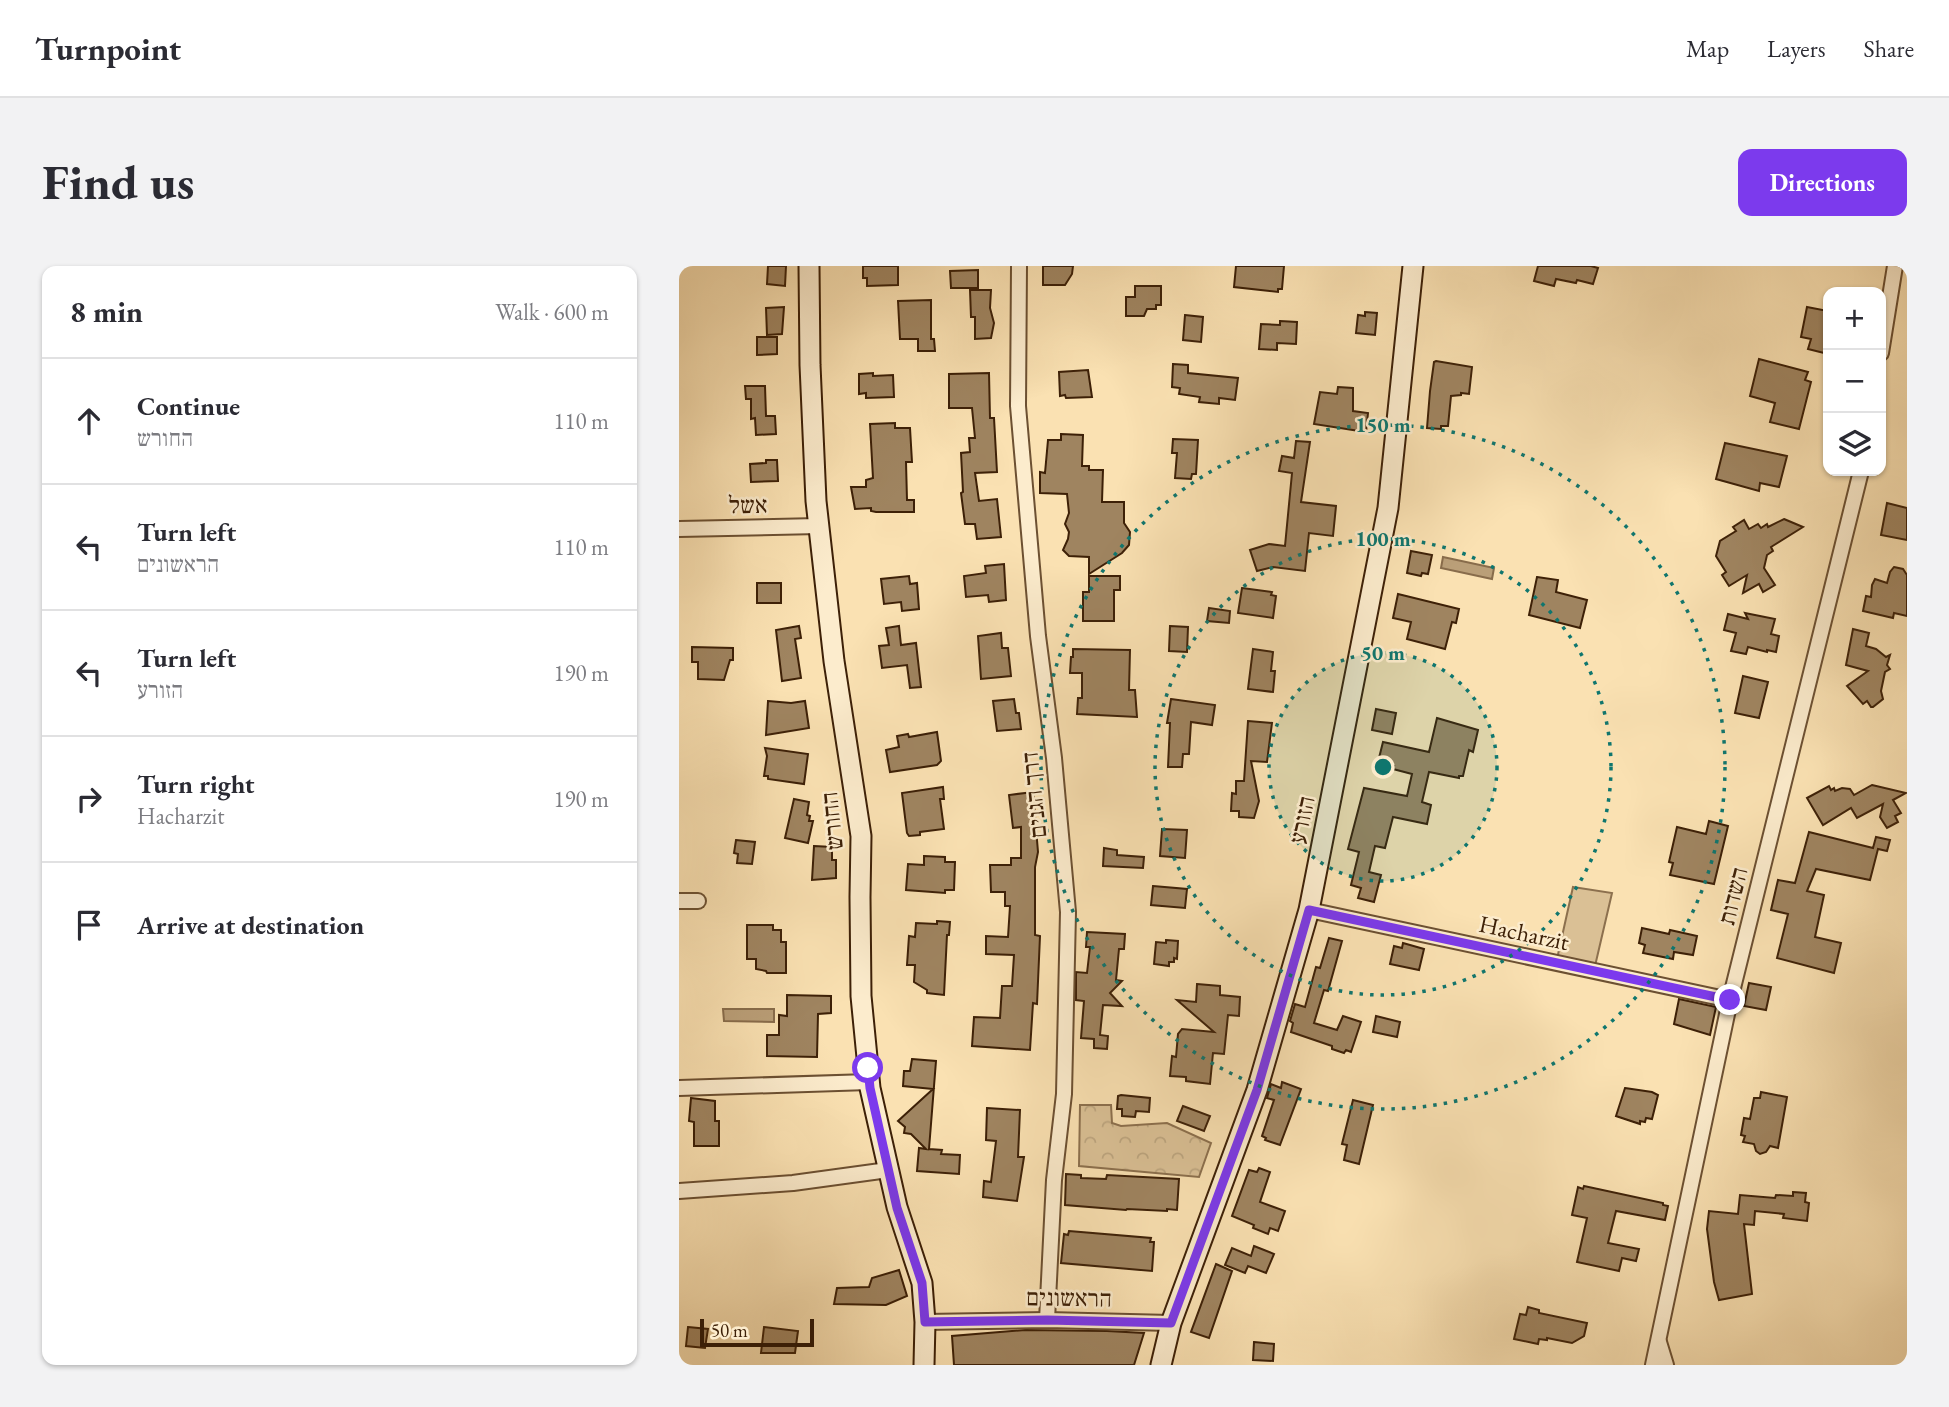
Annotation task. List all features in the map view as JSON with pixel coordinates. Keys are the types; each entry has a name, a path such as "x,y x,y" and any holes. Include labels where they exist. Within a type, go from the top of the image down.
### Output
{"street":[{"name":"החורש","path":"809,266 810,365 819,526 834,661 862,836 862,996 869,1082 897,1208 922,1283 924,1365"},
{"name":"דרך הגנים","path":"1019,266 1018,405 1038,636 1054,758 1068,912 1065,1094 1054,1180 1047,1320"},
{"name":"הזורע","path":"1161,1365 1171,1323 1257,1090 1309,910 1388,508 1413,266"},
{"path":"1882,350 1895,266"},
{"name":"השדות","path":"1653,1365 1730,1000 1860,476"},
{"name":"אשל","path":"679,529 819,526"},
{"path":"679,901 698,901"},
{"name":"Hacharzit","path":"1309,910 1730,1000"},
{"path":"679,1088 869,1082"},
{"path":"679,1191 793,1183 888,1170"},
{"name":"הראשונים","path":"925,1322 1047,1320 1171,1323"},
{"name":"השדות","path":"1658,1334 1666,1365"}],"green space":[{"path":"1573,887 1612,893 1595,966 1557,959"},
{"path":"1080,1105 1111,1105 1112,1123 1121,1126 1167,1123 1211,1143 1199,1177 1079,1166"}],"shaded area":[{"path":"1443,557 1494,568 1492,579 1441,568"},
{"path":"723,1009 774,1009 774,1022 724,1021"}],"building":[{"path":"768,266 786,266 785,286 767,284"},
{"path":"863,266 898,266 898,285 867,286 867,278 863,278"},
{"path":"1043,266 1073,266 1072,274 1065,285 1043,285"},
{"path":"1236,266 1284,266 1282,289 1278,289 1278,292 1234,287"},
{"path":"1538,266 1598,268 1593,284 1556,279 1554,286 1534,281"},
{"path":"978,270 978,288 951,288 950,271"},
{"path":"1135,286 1161,286 1161,305 1156,305 1156,309 1147,309 1144,316 1126,316 1126,297 1135,297"},
{"path":"970,290 991,290 990,308 994,323 991,338 975,339 975,317 971,317"},
{"path":"931,300 931,339 934,339 935,351 918,351 918,339 900,339 898,301"},
{"path":"784,307 782,334 767,335 766,308"},
{"path":"1807,307 1823,310 1823,353 1808,349 1811,339 1801,337"},
{"path":"1365,312 1377,313 1375,335 1356,333 1358,315 1365,316"},
{"path":"1185,315 1203,317 1201,342 1183,340"},
{"path":"1280,321 1297,322 1296,344 1277,343 1277,350 1259,349 1261,324 1280,325"},
{"path":"757,337 777,337 777,354 757,355"},
{"path":"1759,359 1808,372 1805,380 1811,382 1799,429 1770,422 1775,403 1750,396"},
{"path":"1436,361 1472,367 1469,394 1451,396 1448,426 1441,426 1441,429 1427,428"},
{"path":"1173,364 1188,365 1188,373 1238,378 1235,400 1219,398 1219,404 1199,402 1200,397 1179,394 1180,388 1172,387"},
{"path":"1088,370 1092,397 1060,396 1059,372"},
{"path":"873,373 873,376 893,375 894,397 866,398 866,393 859,394 859,374"},
{"path":"989,373 990,418 994,418 997,472 975,473 979,501 997,499 1001,537 977,539 975,524 965,524 961,493 961,453 970,452 969,438 975,438 972,408 949,408 949,374"},
{"path":"745,386 765,386 766,416 775,416 776,434 756,435 755,418 751,419 751,399 746,399"},
{"path":"1338,387 1353,388 1353,411 1368,413 1366,432 1314,424 1320,392 1337,394"},
{"path":"895,423 895,428 910,428 912,462 906,462 907,500 914,500 914,512 855,509 851,487 866,487 866,480 873,478 870,424"},
{"path":"1061,434 1083,435 1082,466 1089,466 1089,470 1103,470 1102,502 1124,502 1124,523 1130,532 1129,545 1122,553 1089,574 1089,557 1069,556 1063,550 1069,532 1065,524 1069,513 1067,494 1040,493 1040,472 1045,473 1048,440 1061,440"},
{"path":"1173,439 1198,440 1196,474 1192,474 1191,479 1175,478 1177,453 1172,453"},
{"path":"1296,441 1310,442 1301,502 1336,506 1333,536 1309,533 1305,571 1273,567 1257,571 1250,550 1269,544 1285,546 1292,473 1279,471 1282,456 1294,458"},
{"path":"1725,443 1787,456 1779,487 1760,483 1759,491 1716,479"},
{"path":"766,460 777,460 778,481 751,482 750,464 766,463"},
{"path":"1887,503 1907,508 1907,540 1881,535"},
{"path":"1784,519 1803,527 1771,547 1773,551 1767,555 1764,568 1775,585 1763,592 1759,584 1743,593 1747,575 1729,586 1722,575 1726,572 1716,556 1720,541 1736,531 1733,527 1744,520 1749,529 1758,524 1761,528 1767,524 1768,527"},
{"path":"1411,551 1432,555 1428,574 1422,573 1421,576 1407,573"},
{"path":"1004,564 1006,600 989,602 988,595 966,597 964,576 986,573 985,566"},
{"path":"1894,567 1903,569 1907,575 1907,616 1894,613 1893,618 1863,611 1866,596 1871,597 1875,579 1887,583"},
{"path":"909,576 910,584 917,583 919,609 902,611 901,602 884,604 881,579"},
{"path":"1089,576 1120,576 1120,590 1114,590 1114,621 1083,621 1083,592 1089,592"},
{"path":"1537,577 1558,580 1556,592 1587,600 1580,628 1529,615"},
{"path":"757,583 781,583 781,603 757,603"},
{"path":"1242,588 1272,592 1271,595 1276,596 1273,618 1238,613"},
{"path":"1398,594 1459,609 1456,623 1452,622 1445,649 1407,639 1411,622 1393,618"},
{"path":"1209,608 1230,611 1229,623 1207,621"},
{"path":"1745,613 1775,619 1771,634 1779,636 1776,652 1748,647 1746,654 1731,651 1736,633 1724,630 1728,614 1748,619"},
{"path":"799,626 801,638 795,639 801,678 782,681 776,630"},
{"path":"899,626 901,645 916,643 921,687 910,688 907,665 882,668 879,646 889,645 886,628"},
{"path":"1170,626 1188,627 1187,652 1169,651"},
{"path":"1853,629 1869,633 1866,646 1876,649 1886,657 1890,655 1887,665 1890,669 1885,672 1881,691 1883,699 1873,707 1867,701 1863,704 1847,686 1868,671 1846,665"},
{"path":"1001,633 1002,648 1008,648 1011,676 981,679 978,636"},
{"path":"692,647 733,648 733,660 730,660 724,680 698,679 698,662 692,662"},
{"path":"1073,649 1130,650 1129,690 1135,690 1137,717 1077,714 1078,698 1082,698 1082,673 1070,673"},
{"path":"1253,649 1273,652 1273,692 1248,689"},
{"path":"1743,676 1768,682 1759,718 1735,713"},
{"path":"1014,699 1021,729 997,731 993,701"},
{"path":"1171,699 1215,705 1212,725 1191,722 1189,754 1183,754 1182,767 1168,767 1170,723 1167,723"},
{"path":"768,701 805,701 809,728 766,735"},
{"path":"1376,709 1396,713 1392,734 1372,730"},
{"path":"1437,718 1478,730 1473,752 1469,750 1463,776 1459,778 1429,772 1422,802 1431,805 1427,824 1393,817 1385,848 1375,846 1369,872 1381,875 1374,902 1358,898 1361,888 1351,885 1359,852 1348,849 1364,788 1407,796 1412,774 1378,762 1383,742 1429,752"},
{"path":"1248,721 1272,723 1267,762 1251,761 1259,801 1254,818 1239,817 1239,811 1231,811 1232,793 1236,794 1236,781 1244,781"},
{"path":"937,732 941,761 937,765 890,772 886,750 899,747 897,736 908,734 909,737"},
{"path":"765,748 808,754 804,784 768,779 768,776 764,776 767,756"},
{"path":"1872,785 1906,793 1893,800 1901,813 1895,816 1898,822 1887,828 1880,817 1883,804 1857,818 1851,808 1823,825 1807,798 1829,786 1835,791 1850,789 1854,795"},
{"path":"943,787 944,799 940,799 944,829 909,836 902,793"},
{"path":"1033,792 1038,852 1035,867 1035,935 1040,936 1037,1004 1033,1003 1030,1050 972,1046 974,1017 1000,1018 1002,986 1012,986 1014,955 986,954 986,936 1008,937 1010,906 1005,906 1005,892 991,892 990,865 1011,865 1011,858 1021,858 1021,827 1013,828 1009,795"},
{"path":"794,799 809,802 807,815 810,816 809,821 813,821 808,843 785,838"},
{"path":"1709,821 1728,826 1714,884 1670,875 1673,863 1669,862 1677,827 1706,834"},
{"path":"1162,829 1187,830 1185,858 1160,856"},
{"path":"1809,832 1873,848 1876,837 1890,840 1887,851 1878,849 1870,880 1816,869 1807,891 1824,895 1815,937 1841,943 1834,973 1777,958 1788,914 1771,910 1778,880 1795,883"},
{"path":"736,840 755,842 752,864 737,863 738,854 734,853"},
{"path":"814,846 832,847 832,860 836,860 836,878 812,880"},
{"path":"1104,848 1117,850 1117,855 1144,857 1143,868 1103,866"},
{"path":"924,856 945,857 945,862 955,862 954,890 945,890 945,893 906,890 908,864 924,865"},
{"path":"1153,886 1187,889 1185,908 1151,905"},
{"path":"937,921 950,922 944,995 927,993 927,990 914,982 915,965 907,965 909,936 915,937 916,923 937,924"},
{"path":"747,925 773,925 773,930 781,930 781,942 786,942 786,973 767,973 756,969 756,959 747,959"},
{"path":"1642,928 1697,936 1693,955 1674,952 1673,959 1643,953 1645,945 1639,943"},
{"path":"1087,932 1125,934 1124,949 1119,949 1116,980 1122,981 1110,993 1122,1006 1103,1005 1100,1035 1108,1036 1107,1049 1094,1048 1094,1039 1081,1038 1084,1001 1076,1000 1076,972 1087,973 1090,947 1086,947"},
{"path":"1329,938 1342,941 1328,991 1324,990 1314,1023 1337,1030 1343,1016 1361,1022 1351,1052 1332,1049 1332,1046 1291,1032 1293,1023 1290,1021 1295,1004 1305,1007 1316,967 1320,968"},
{"path":"1166,940 1178,941 1177,959 1169,962 1169,966 1154,964 1156,942 1166,943"},
{"path":"1403,943 1424,949 1419,970 1390,964 1394,946 1402,948"},
{"path":"1749,983 1771,987 1766,1010 1744,1006"},
{"path":"1197,984 1220,986 1220,995 1240,997 1239,1016 1228,1015 1224,1054 1213,1053 1210,1084 1186,1081 1186,1077 1170,1076 1172,1056 1176,1057 1178,1034 1182,1029 1214,1032 1177,1000 1196,1002"},
{"path":"787,995 831,996 831,1013 818,1014 817,1057 767,1056 767,1035 779,1035 779,1015 787,1016"},
{"path":"1679,999 1716,1007 1710,1035 1674,1024"},
{"path":"1376,1016 1400,1022 1397,1037 1373,1032"},
{"path":"912,1059 936,1061 929,1149 942,1150 941,1154 960,1155 959,1174 917,1171 919,1148 926,1149 911,1134 904,1133 905,1127 898,1121 933,1089 903,1086 904,1071 910,1071"},
{"path":"1282,1082 1301,1089 1280,1145 1265,1140 1262,1136 1274,1100 1267,1098 1271,1084 1281,1088"},
{"path":"1625,1088 1658,1095 1652,1119 1646,1118 1645,1122 1640,1121 1640,1124 1616,1116"},
{"path":"1761,1092 1787,1097 1778,1148 1770,1146 1766,1152 1760,1154 1754,1144 1743,1142 1745,1136 1741,1135 1744,1118 1750,1119 1754,1098 1760,1098"},
{"path":"1118,1096 1150,1098 1149,1112 1136,1111 1135,1117 1122,1116 1122,1109 1117,1109"},
{"path":"691,1098 715,1101 715,1121 719,1121 719,1146 694,1146 694,1122 689,1121"},
{"path":"1353,1100 1373,1105 1359,1164 1344,1160 1347,1145 1342,1144"},
{"path":"1183,1106 1210,1116 1204,1131 1177,1121"},
{"path":"987,1108 1020,1110 1018,1157 1024,1157 1017,1201 983,1197 984,1181 991,1182 996,1141 986,1140"},
{"path":"1259,1168 1270,1172 1260,1202 1285,1211 1278,1231 1270,1228 1268,1234 1232,1216 1249,1170 1257,1172"},
{"path":"1066,1174 1081,1175 1081,1178 1106,1179 1107,1175 1179,1179 1177,1210 1126,1210 1065,1205"},
{"path":"1584,1186 1668,1206 1665,1220 1616,1211 1608,1243 1639,1249 1636,1261 1622,1258 1619,1271 1577,1262 1587,1218 1572,1215 1578,1187 1583,1189"},
{"path":"1793,1192 1806,1193 1805,1202 1809,1203 1807,1221 1783,1218 1784,1214 1755,1211 1754,1225 1744,1224 1752,1294 1719,1300 1707,1229 1709,1211 1738,1214 1740,1195 1775,1198 1776,1195 1793,1196"},
{"path":"1069,1231 1151,1238 1150,1242 1154,1242 1152,1271 1061,1263 1064,1234 1068,1235"},
{"path":"1254,1246 1274,1254 1266,1273 1248,1266 1245,1273 1225,1265 1232,1248 1251,1256"},
{"path":"1216,1264 1232,1271 1209,1338 1191,1332"},
{"path":"899,1270 907,1296 886,1305 834,1304 837,1288 869,1287 872,1278"},
{"path":"1528,1307 1539,1310 1539,1313 1587,1323 1584,1336 1572,1343 1547,1338 1539,1339 1538,1344 1514,1339 1520,1314 1526,1315"},
{"path":"688,1327 708,1329 705,1348 686,1346"},
{"path":"764,1327 798,1331 795,1353 761,1353"},
{"path":"1025,1330 1144,1333 1134,1365 954,1365 952,1336"},
{"path":"1254,1342 1274,1344 1273,1361 1253,1360"}],"route":[{"path":"868,1068 897,1208 922,1283 925,1322 1047,1320 1171,1323 1257,1090 1309,910 1730,1000"}]}
